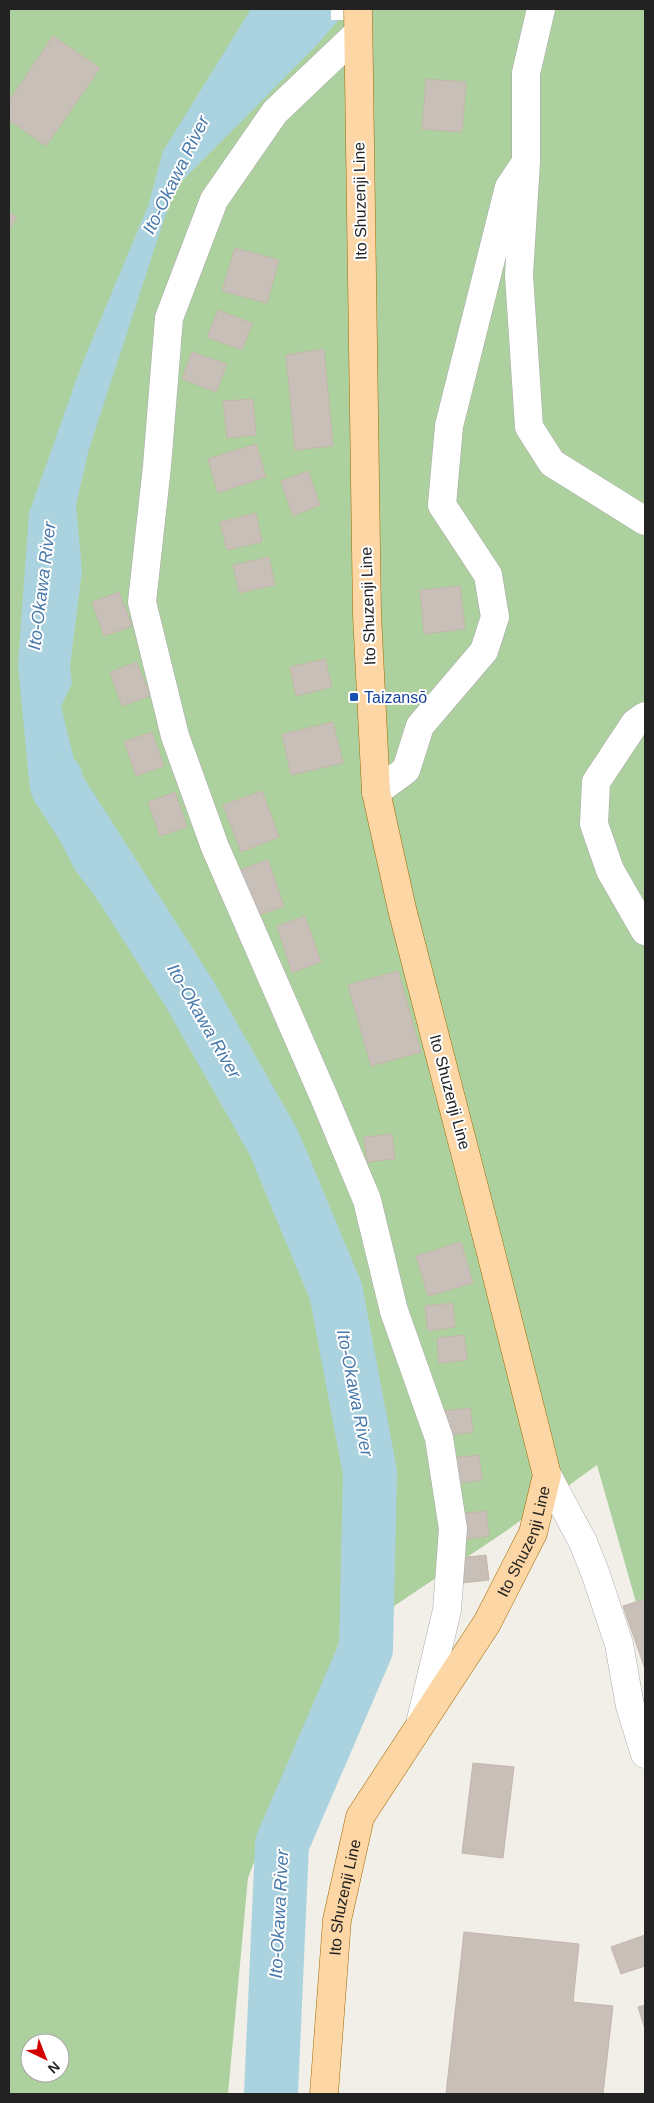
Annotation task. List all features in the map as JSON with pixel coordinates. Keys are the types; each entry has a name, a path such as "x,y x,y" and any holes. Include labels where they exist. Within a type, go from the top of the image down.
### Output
{"main road":[{"name":"Ito Shuzenji Line","path":"324,2094 337,1920 360,1816 487,1623 533,1533 547,1475 402,909 376,792 368,615 357,21"}],"street":[{"path":"541,9 526,73 526,162 519,275 529,428 552,463 645,521"},
{"path":"357,21 276,112 214,200 169,318 157,466 142,602 175,736 215,847 367,1200 394,1312 439,1438 452,1529 451,1556 447,1610 420,1724"},
{"path":"376,792 406,770 420,726 484,651 495,617 488,575 442,505 449,426 509,187 526,162"},
{"path":"645,716 635,723 596,782 594,824 610,870 645,931"},
{"path":"547,1475 583,1542 596,1575 619,1644 630,1706 645,1754"}],"green space":[{"path":"9,9 645,9 645,1634 597,1465 506,1531 339,1643 248,1878 228,2094 9,2094"}],"water":[{"path":"251,9 348,9 315,47 174,189 89,449 76,505 82,571 70,666 72,684 61,706 101,872 172,949 110,916 75,870 29,780 18,665 29,513 82,364 148,206 163,151"}],"pier":[{"path":"331,9 356,9 356,20 331,20"}],"building":[{"path":"53,36 100,68 46,146 9,120 9,101"},
{"path":"426,79 466,82 462,132 422,129"},
{"path":"9,212 17,218 9,230"},
{"path":"235,248 279,260 267,303 222,291"},
{"path":"218,310 252,323 242,350 207,337"},
{"path":"324,349 333,446 295,450 286,355"},
{"path":"192,352 227,364 216,392 182,379"},
{"path":"253,399 256,435 227,438 223,401"},
{"path":"256,444 266,477 218,493 208,459"},
{"path":"308,471 320,505 293,516 281,481"},
{"path":"256,513 262,542 227,550 220,522"},
{"path":"269,557 275,585 239,593 233,565"},
{"path":"460,586 465,629 424,634 420,590"},
{"path":"119,592 132,626 104,636 92,602"},
{"path":"325,659 332,687 296,696 290,667"},
{"path":"137,662 150,696 122,706 110,672"},
{"path":"333,722 343,763 291,775 282,734"},
{"path":"152,732 164,766 136,776 124,742"},
{"path":"262,791 279,837 241,852 223,805"},
{"path":"175,792 187,827 160,836 148,802"},
{"path":"268,860 284,906 256,916 239,870"},
{"path":"305,916 321,962 292,973 277,926"},
{"path":"398,971 421,1052 371,1066 348,985"},
{"path":"392,1134 395,1159 367,1162 364,1137"},
{"path":"461,1242 473,1283 428,1296 416,1256"},
{"path":"453,1303 455,1327 428,1331 425,1306"},
{"path":"464,1335 467,1360 439,1363 437,1338"},
{"path":"470,1408 473,1432 445,1436 442,1411"},
{"path":"479,1455 482,1480 454,1484 451,1458"},
{"path":"486,1511 489,1536 461,1540 458,1514"},
{"path":"486,1555 489,1580 462,1583 459,1558"},
{"path":"645,1599 645,1669 623,1606"},
{"path":"473,1763 514,1767 503,1858 462,1853"},
{"path":"464,1932 579,1944 573,2002 613,2006 603,2094 446,2094"},
{"path":"645,1935 645,1966 621,1974 611,1947"},
{"path":"645,2005 645,2029 638,2007"}],"waterway":[{"name":"Ito-Okawa River","path":"56,779 57,786 189,993 274,1143 336,1292 370,1473 366,1649 282,1844 271,2094"}],"place":[{"name":"Taizansō","path":"354,697"}]}
